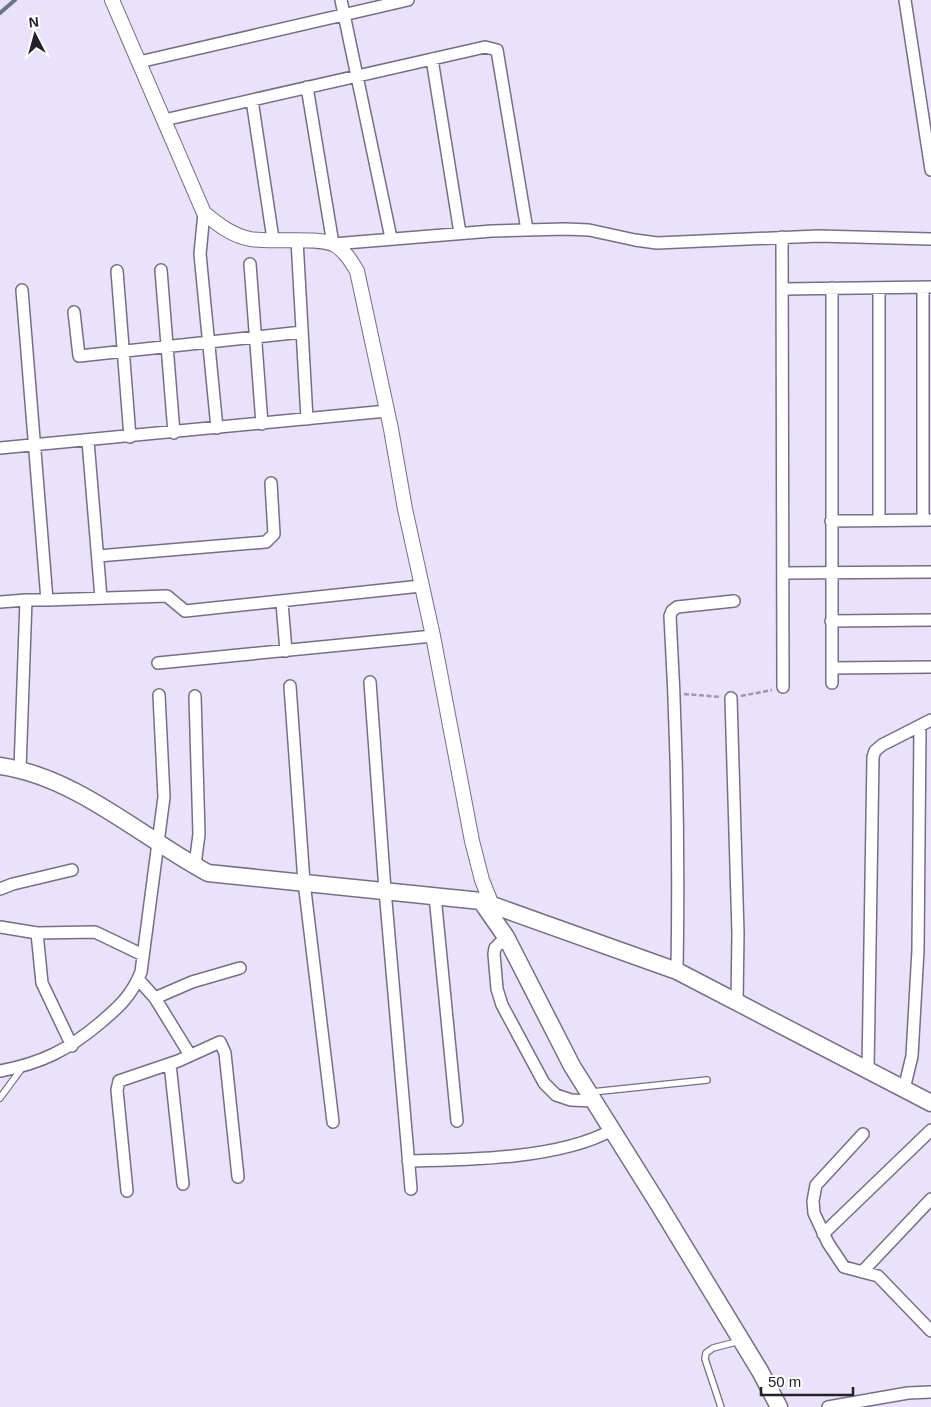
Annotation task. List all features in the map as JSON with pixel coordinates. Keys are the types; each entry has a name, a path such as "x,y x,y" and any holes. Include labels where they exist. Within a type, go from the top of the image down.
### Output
{"main road":[{"path":"0,766 20,769 97,802 158,844 208,873 385,890 486,903 677,971 931,1102"},
{"path":"486,903 506,936 567,1057 742,1341 779,1407"}],"street":[{"path":"112,0 204,212 228,232 252,239 297,240 334,244 391,238 527,230 589,230 657,243 782,237 876,236 931,239"},
{"path":"341,0 391,238"},
{"path":"139,62 408,0"},
{"path":"906,0 931,170"},
{"path":"164,120 485,47 497,50 527,230"},
{"path":"432,59 460,233"},
{"path":"307,87 334,244 347,255 357,271 486,903"},
{"path":"252,100 273,239"},
{"path":"204,212 200,254 217,428"},
{"path":"782,237 784,289 782,687"},
{"path":"297,240 307,419"},
{"path":"250,264 262,424"},
{"path":"161,270 174,432"},
{"path":"117,271 130,437"},
{"path":"832,288 832,683"},
{"path":"879,288 879,520"},
{"path":"784,289 927,288 927,520 831,521"},
{"path":"22,290 48,600"},
{"path":"74,312 80,356 302,332"},
{"path":"0,448 387,411"},
{"path":"88,441 101,598"},
{"path":"98,556 266,542 274,534 271,483"},
{"path":"783,573 931,572"},
{"path":"0,602 167,596 185,611 282,603 421,586"},
{"path":"20,769 26,600"},
{"path":"677,971 678,860 675,694 670,616 677,607 734,602"},
{"path":"282,603 286,652"},
{"path":"831,621 931,620"},
{"path":"158,663 286,652 433,636"},
{"path":"832,668 931,667"},
{"path":"370,682 385,890 411,1189"},
{"path":"290,686 304,882 333,1122"},
{"path":"0,1071 51,1057 72,1046 125,1002 138,979 158,844 164,778 159,694"},
{"path":"194,866 200,834 195,696"},
{"path":"731,698 738,933 737,1003"},
{"path":"868,1070 873,757 875,751 882,746 931,720"},
{"path":"904,1089 912,1056 918,950 920,727"},
{"path":"0,889 13,884 72,870"},
{"path":"435,896 457,1121"},
{"path":"0,927 37,933 95,932 143,955"},
{"path":"37,933 42,983 72,1046"},
{"path":"506,936 496,948 494,954 497,989 502,1005 544,1083 556,1094 571,1100 591,1097"},
{"path":"155,998 192,982 240,968"},
{"path":"138,979 155,998 190,1055"},
{"path":"127,1192 117,1085 124,1079 170,1064 217,1043 222,1043 224,1048 238,1177"},
{"path":"170,1064 183,1184"},
{"path":"408,1161 461,1160 580,1144 612,1130"},
{"path":"823,1234 931,1130"},
{"path":"863,1134 816,1185 814,1213 823,1234 844,1267 874,1274 884,1281 931,1331"},
{"path":"862,1272 931,1199"},
{"path":"828,1407 908,1393 931,1392"}],"lane":[{"path":"0,1098 23,1066"},
{"path":"591,1097 706,1080"},
{"path":"721,1407 705,1359 706,1353 714,1348 742,1341"}],"waterway":[{"path":"0,13 15,0"}]}
